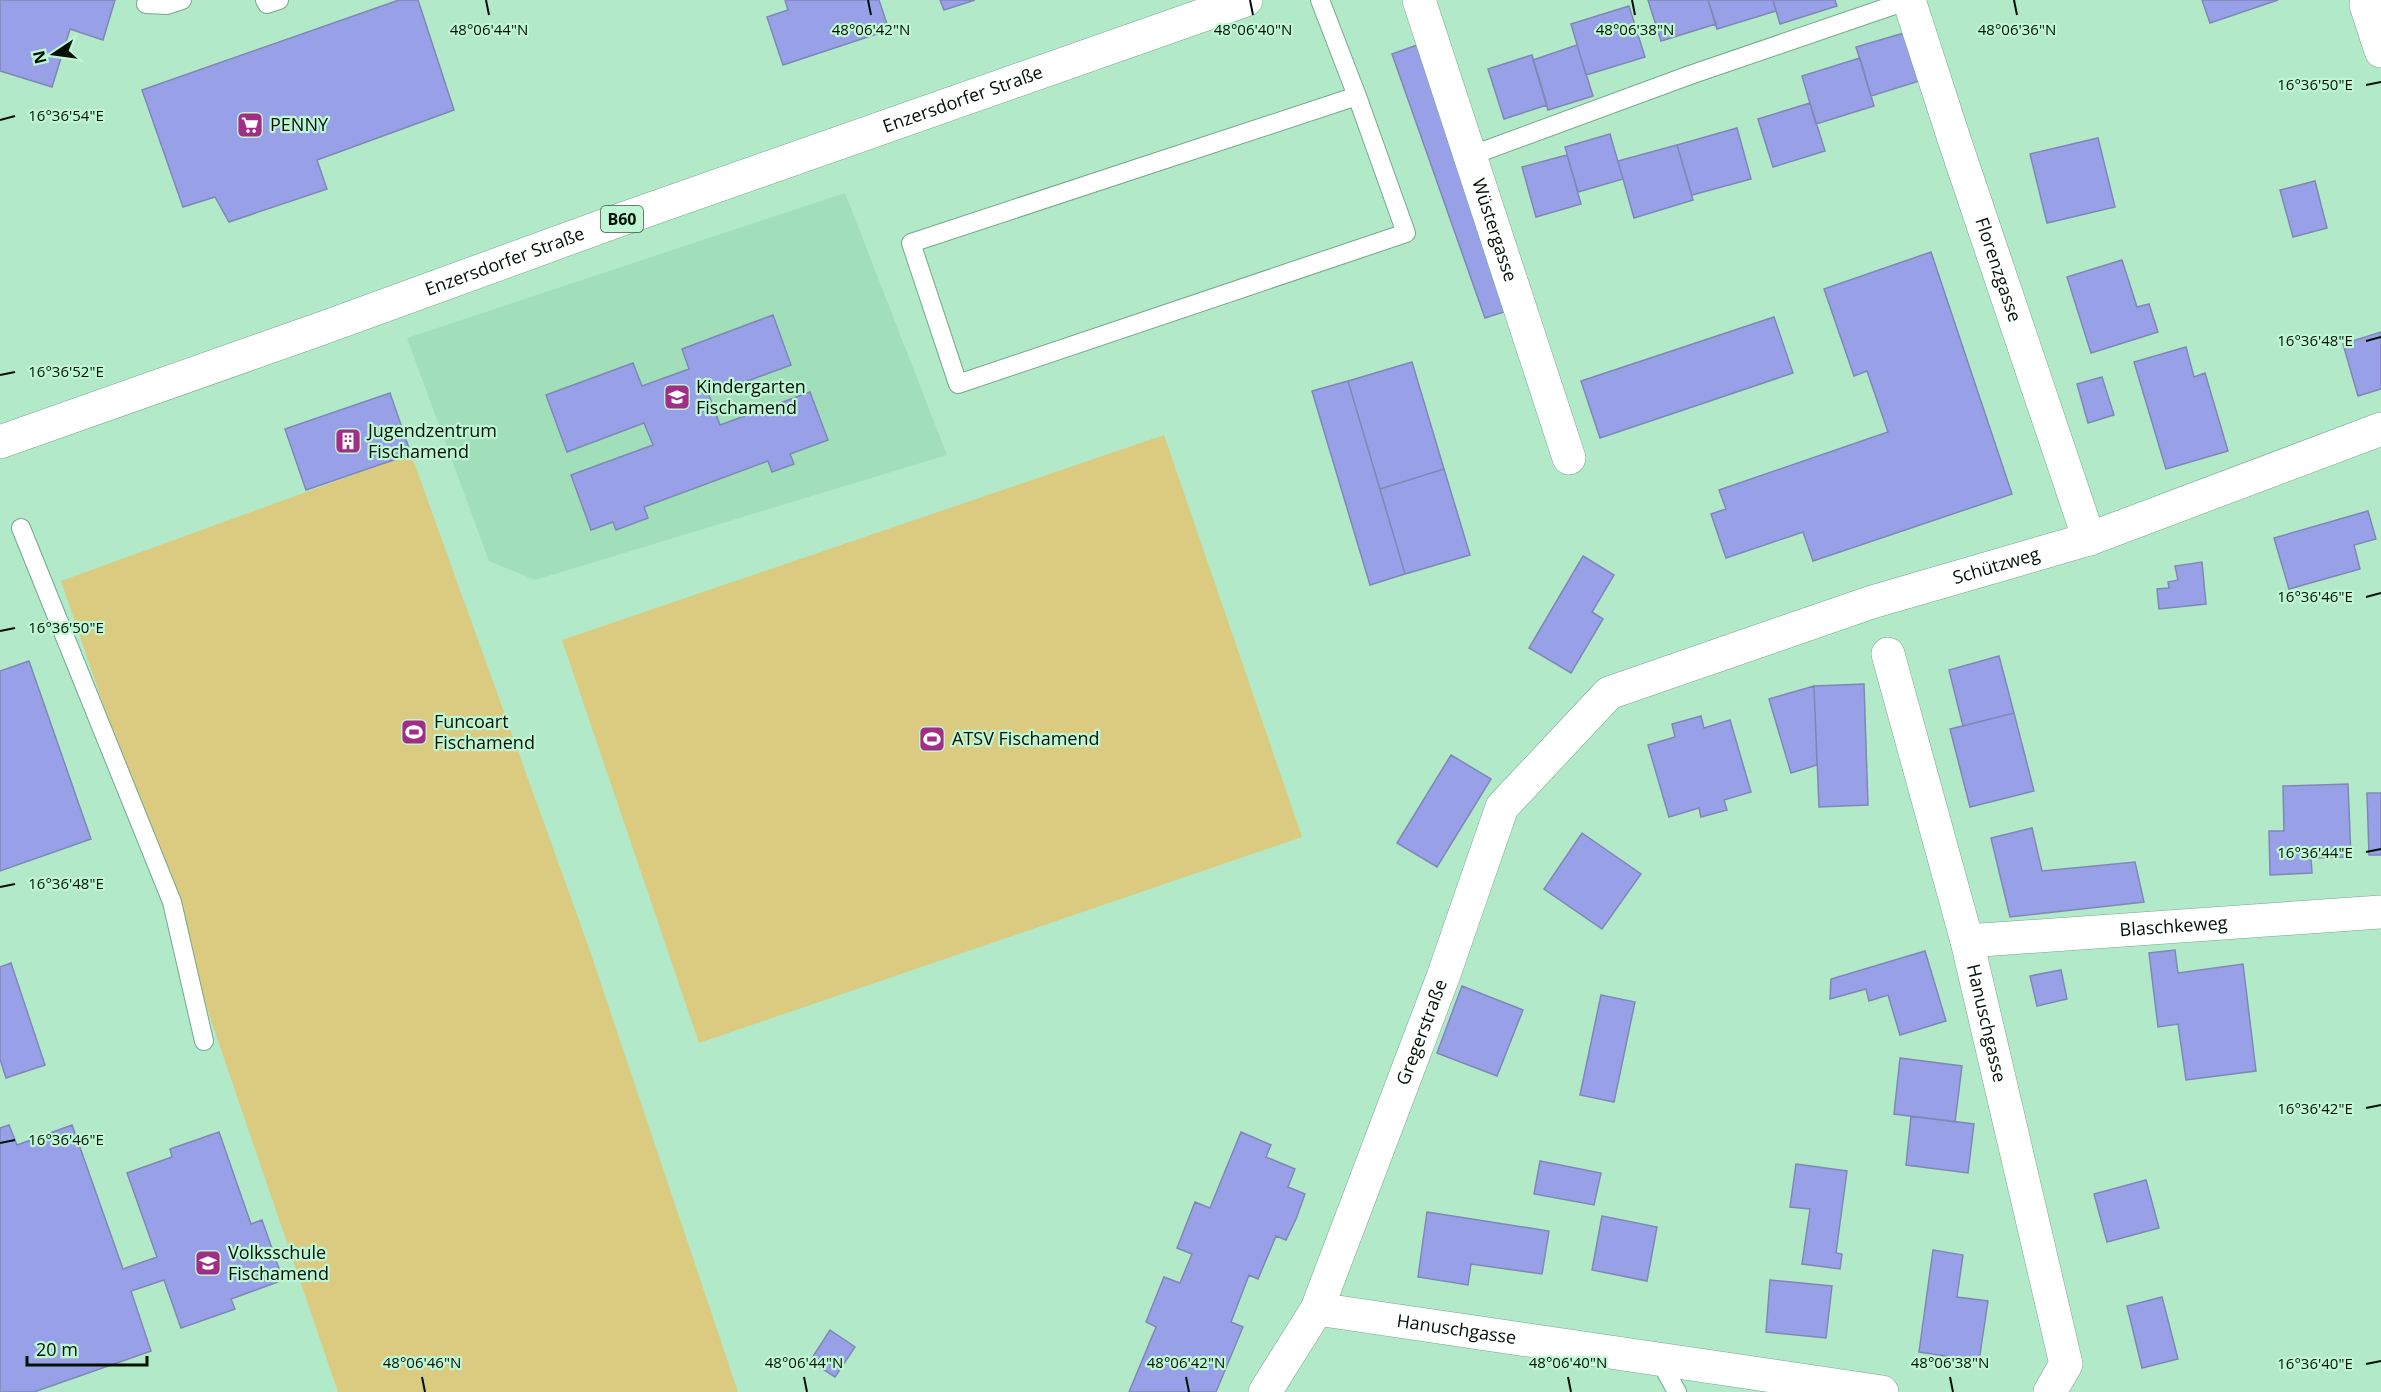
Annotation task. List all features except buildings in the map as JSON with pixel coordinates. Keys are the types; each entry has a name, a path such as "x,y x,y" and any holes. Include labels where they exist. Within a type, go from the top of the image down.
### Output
{"street":[{"name":"Enzersdorfer Straße","path":"0,442 614,222 1246,0"},
{"name":"Wüstergasse","path":"1419,0 1569,458"},
{"name":"Florenzgasse","path":"1909,0 2089,539"},
{"path":"2369,0 2366,5 2381,51"},
{"name":"Schützweg","path":"1609,693 1872,603 2089,539 2381,429"},
{"name":"Hanuschgasse","path":"1888,654 1967,941 2066,1364 2050,1392"},
{"name":"Gregerstraße","path":"1265,1392 1317,1309 1443,977 1502,807 1609,693"},
{"name":"Blaschkeweg","path":"1967,941 2381,912"},
{"name":"Hanuschgasse","path":"1317,1309 1882,1392"}],"lane":[{"path":"146,4 167,5 182,0"},
{"path":"265,0 267,4 279,0"},
{"path":"1320,0 1357,96 1406,234 958,384 911,243 1357,96"},
{"path":"1470,156 1701,71 1909,0"},
{"path":"21,528 172,902 204,1041"},
{"path":"1659,1359 1677,1392"}],"shaded area":[{"name":"Kindergarten Fischamend","path":"845,193 947,455 535,580 489,561 407,338"},
{"name":"ATSV Fischamend","path":"1164,435 1302,837 699,1043 562,640"},
{"path":"411,454 589,948 738,1392 338,1392 61,581"}],"place":[{"name":"PENNY","path":"250,125"},
{"name":"Kindergarten Fischamend","path":"677,397"},
{"name":"Jugendzentrum Fischamend","path":"348,441"},
{"name":"Funcoart Fischamend","path":"414,732"},
{"name":"ATSV Fischamend","path":"932,739"},
{"name":"Volksschule Fischamend","path":"208,1263"}]}
